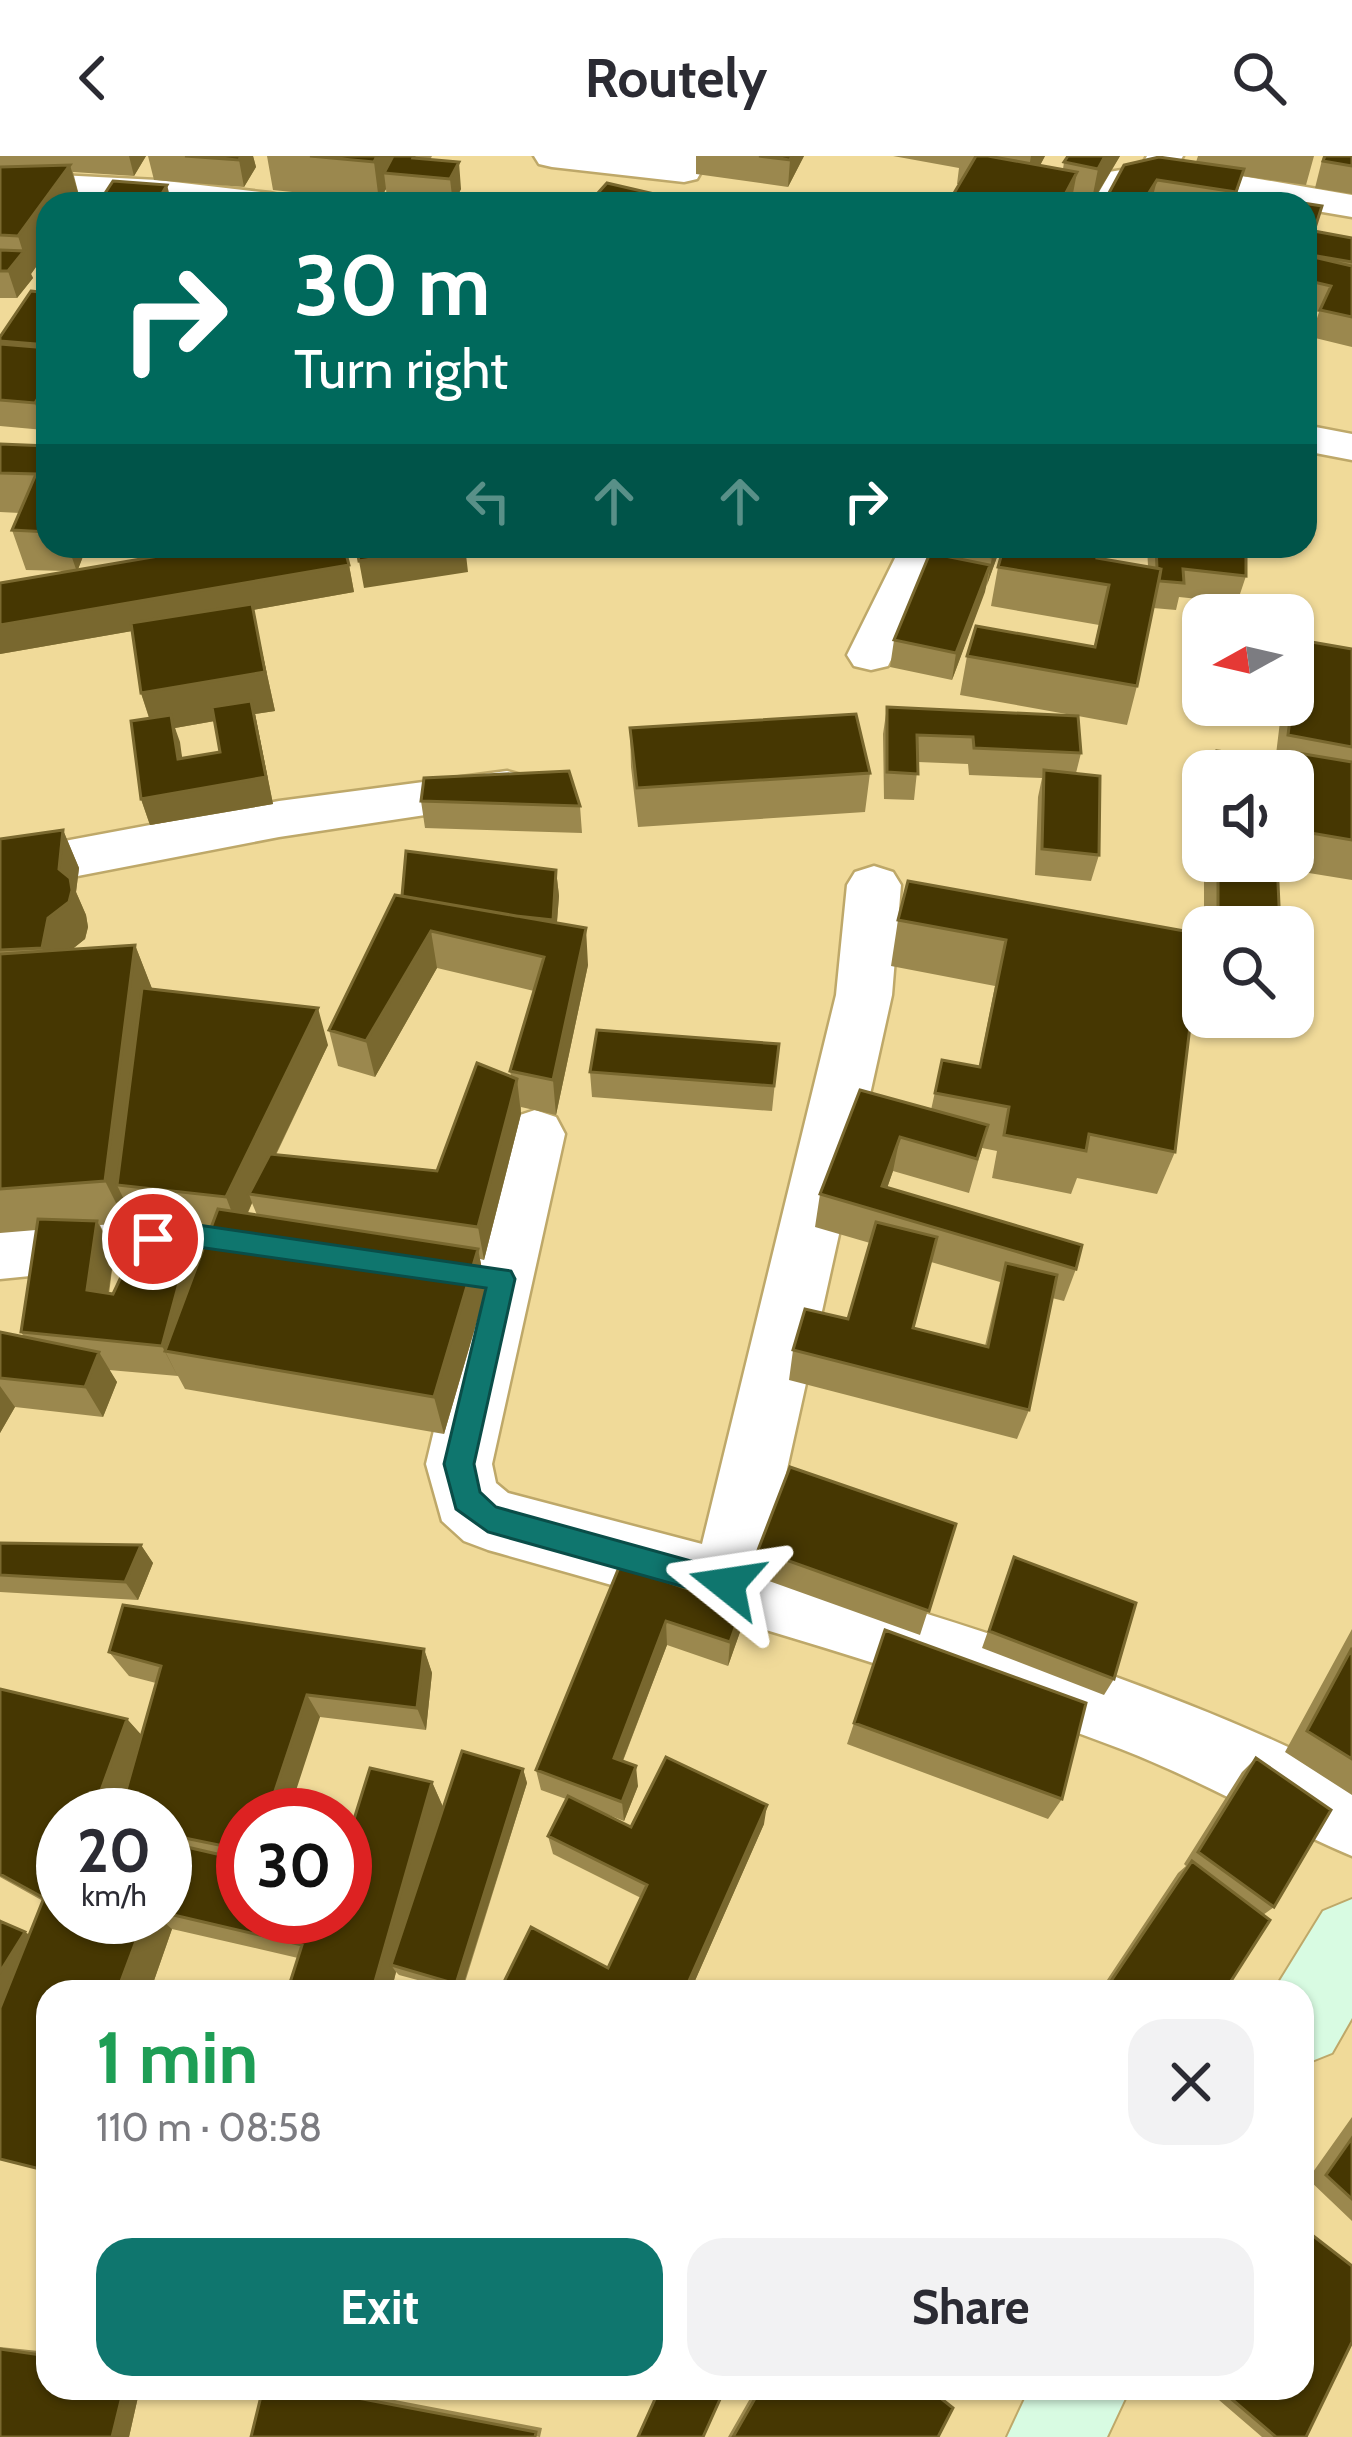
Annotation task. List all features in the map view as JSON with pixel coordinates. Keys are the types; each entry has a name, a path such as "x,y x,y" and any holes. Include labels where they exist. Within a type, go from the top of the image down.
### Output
{"main road":[{"path":"1314,2003 1352,1940"},
{"path":"1054,2437 1076,2400"}],"street":[{"path":"540,166 684,171 692,156"},
{"path":"1107,192 1115,181 1154,177 1161,164 1288,192"},
{"path":"0,184 68,192"},
{"path":"1317,198 1352,206"},
{"path":"1317,440 1352,447"},
{"path":"871,655 918,558"},
{"path":"0,872 279,819 565,781"},
{"path":"727,1584 864,995 874,885"},
{"path":"535,1134 459,1464 466,1499 488,1519 727,1584 1093,1703 1264,1769 1352,1818"},
{"path":"0,1253 191,1235 346,1257"},
{"path":"435,1270 502,1279"}],"building":[{"path":"185,156 241,156 239,160"},
{"path":"310,156 377,156 374,162"},
{"path":"393,156 459,162 450,179 384,173"},
{"path":"976,156 1077,172 1066,192 955,192"},
{"path":"1068,156 1105,156 1098,169 1064,162"},
{"path":"1325,156 1352,156 1352,166 1323,161"},
{"path":"1159,157 1244,169 1236,192 1157,180 1149,192 1109,192 1124,165"},
{"path":"70,165 50,192 36,192 36,211 18,236 0,235 0,167"},
{"path":"113,181 167,185 163,192 106,192"},
{"path":"607,183 646,192 599,192"},
{"path":"1317,232 1352,238 1352,262 1317,256"},
{"path":"0,250 24,251 8,271 0,271"},
{"path":"1317,258 1352,266 1352,317 1320,310 1331,286 1317,283"},
{"path":"31,291 36,292 36,344 0,341"},
{"path":"0,344 36,347 35,403 0,400"},
{"path":"0,444 36,446 36,474 0,473"},
{"path":"36,474 36,531 12,530"},
{"path":"147,558 347,558 349,565 0,625 0,583"},
{"path":"928,558 990,565 956,653 894,640"},
{"path":"1001,558 1097,558 1161,569 1137,686 967,656 976,626 1095,647 1109,585 998,567"},
{"path":"1157,558 1246,558 1246,576 1183,569 1184,583 1159,581 1161,569"},
{"path":"252,604 265,672 141,693 131,623"},
{"path":"1314,642 1352,649 1352,747 1288,735 1289,726 1314,726"},
{"path":"251,701 266,777 141,799 131,721 171,715 178,759 220,752 212,707"},
{"path":"887,707 1078,716 1081,753 974,748 973,737 917,735 918,774 887,772"},
{"path":"856,714 870,773 637,788 630,728"},
{"path":"1314,756 1352,762 1352,840 1314,834"},
{"path":"1044,770 1100,776 1099,855 1042,849"},
{"path":"569,771 580,806 421,801 424,778"},
{"path":"63,830 59,869 70,878 69,902 48,918 42,948 0,950 0,839"},
{"path":"406,851 556,870 553,920 402,896"},
{"path":"908,881 1182,931 1182,1038 1189,1038 1175,1152 1089,1134 1086,1151 1004,1135 1009,1107 935,1093 942,1060 980,1067 1006,940 898,920"},
{"path":"1218,882 1278,882 1279,906 1218,906"},
{"path":"395,895 586,928 553,1080 510,1071 544,957 431,931 366,1041 329,1030"},
{"path":"135,945 105,1181 0,1189 0,954"},
{"path":"142,988 318,1008 226,1197 117,1185"},
{"path":"597,1030 779,1044 774,1086 590,1072"},
{"path":"477,1063 517,1079 478,1227 249,1194 270,1154 437,1171"},
{"path":"860,1090 988,1125 977,1159 900,1137 882,1186 1082,1245 1076,1269 820,1194"},
{"path":"218,1209 478,1249 434,1397 165,1351"},
{"path":"150,1215 196,1220 162,1346 21,1332 38,1219 97,1221 87,1290 113,1294"},
{"path":"876,1222 937,1237 913,1328 988,1347 1006,1263 1057,1275 1029,1410 793,1350 805,1309 848,1319"},
{"path":"0,1332 99,1352 85,1387 0,1378"},
{"path":"790,1467 956,1524 929,1611 758,1550"},
{"path":"0,1543 141,1545 125,1582 0,1575"},
{"path":"1014,1557 1136,1603 1114,1679 989,1631"},
{"path":"620,1565 742,1608 730,1642 666,1621 614,1758 636,1766 622,1802 536,1770"},
{"path":"123,1605 424,1649 417,1708 307,1695 276,1788 216,1788 216,1844 192,1840 192,1788 127,1788 161,1666 109,1652"},
{"path":"885,1630 1086,1703 1062,1799 854,1723"},
{"path":"1352,1648 1352,1759 1307,1731"},
{"path":"0,1689 127,1719 102,1788 36,1788 36,1894 0,1874"},
{"path":"462,1751 523,1769 457,1980 391,1965"},
{"path":"666,1757 767,1805 689,1980 505,1980 531,1927 608,1968 647,1885 548,1836 568,1796 631,1827"},
{"path":"1256,1758 1331,1810 1274,1907 1198,1852"},
{"path":"370,1768 432,1782 375,1980 291,1980 302,1945 298,1944 372,1944 372,1788 364,1788"},
{"path":"192,1848 216,1854 216,1925 192,1919"},
{"path":"1192,1861 1270,1920 1232,1980 1112,1980"},
{"path":"36,1918 36,1944 135,1944 121,1980 36,1980 36,2168 0,2159 0,2008"},
{"path":"0,1921 25,1932 0,1972"},
{"path":"1352,2138 1352,2199 1326,2175"},
{"path":"1314,2237 1352,2266 1352,2342 1306,2437 1276,2437 1233,2400 1314,2400"},
{"path":"0,2349 36,2354 36,2400 121,2400 112,2437 0,2437"},
{"path":"260,2400 368,2400 536,2432 535,2437 251,2437"},
{"path":"655,2400 720,2400 703,2437 638,2437"},
{"path":"754,2400 943,2400 953,2408 938,2437 733,2437"}],"route":[{"path":"153,1239 191,1235 502,1279 459,1464 466,1499 488,1519 727,1584"}]}
